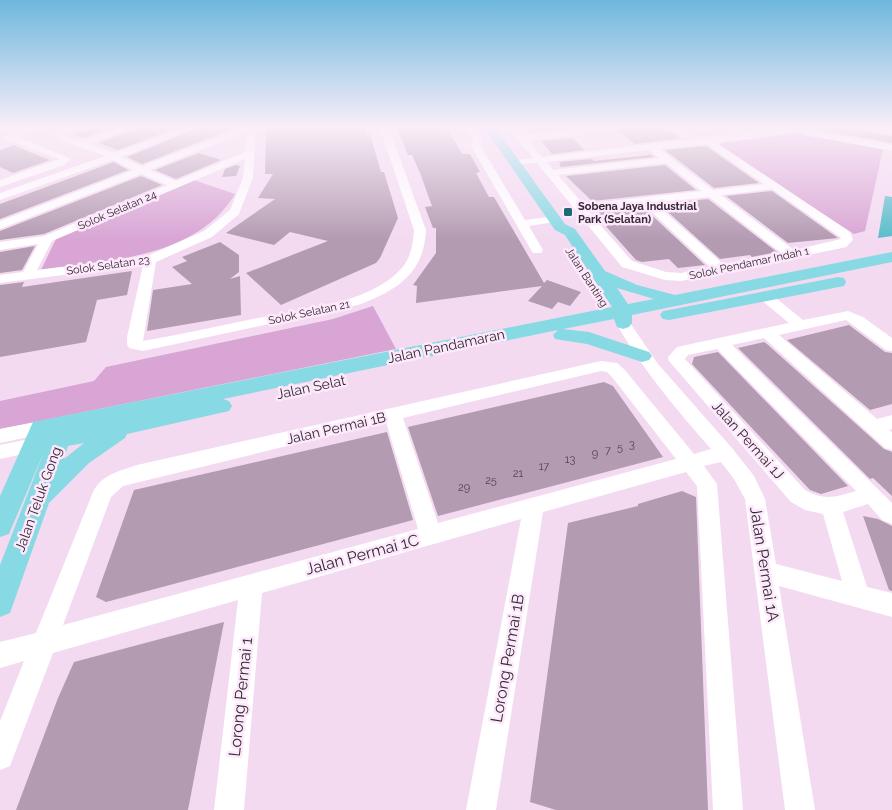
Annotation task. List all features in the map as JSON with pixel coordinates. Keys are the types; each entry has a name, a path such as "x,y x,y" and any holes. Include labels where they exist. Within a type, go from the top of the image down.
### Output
{"main road":[{"name":"Jalan Banting","path":"515,164 557,223 570,232 599,275 619,315"},
{"name":"Jalan Banting","path":"557,223 558,233 619,315"},
{"name":"Jalan Pandamaran","path":"50,434 619,315 676,299 892,257"},
{"name":"Jalan Pandamaran","path":"619,315 766,298 892,270"},
{"path":"599,275 632,289 676,299"},
{"name":"Jalan Selat","path":"50,434 128,426 562,335 619,315"},
{"path":"562,335 589,338 642,356"},
{"path":"36,502 81,457 100,442 128,426"},
{"name":"Jalan Teluk Gong","path":"0,603 36,502 50,434"},
{"name":"Jalan Teluk Gong","path":"0,526 50,434"}],"street":[{"path":"2,181 60,164"},
{"path":"0,197 93,164"},
{"path":"127,164 177,185"},
{"path":"0,225 157,164"},
{"name":"Solok Selatan 24","path":"0,246 48,239 227,164"},
{"name":"Solok Selatan 23","path":"0,279 150,260 208,234 235,212 248,178 250,164"},
{"name":"Solok Selatan 21","path":"150,260 135,338 135,344 143,346 359,301 387,288 398,279 415,261 421,240 420,230 396,164"},
{"path":"496,164 522,224 537,250"},
{"name":"Solok Pendamar Indah 1","path":"542,164 627,264 665,276 681,277 722,270 842,244 847,240 846,235 772,186"},
{"path":"550,173 634,164"},
{"path":"673,164 792,255"},
{"path":"740,164 772,186"},
{"path":"581,208 772,186"},
{"path":"646,201 722,270"},
{"path":"522,224 557,223"},
{"path":"28,275 48,239"},
{"path":"766,298 800,325"},
{"name":"Jalan Permai 1A","path":"619,315 642,356 725,453 750,486 755,499 800,810"},
{"name":"Jalan Permai 1J","path":"831,507 812,504 798,496 676,357 683,351 719,342 848,315 858,320 892,346"},
{"path":"766,332 892,443"},
{"path":"719,342 892,515"},
{"name":"Jalan Permai 1B","path":"0,756 103,492 116,480 137,473 601,366 611,367 618,373 691,463"},
{"path":"393,415 430,535"},
{"path":"874,428 892,422"},
{"name":"Jalan Pandamaran","path":"0,436 50,434"},
{"name":"Jalan Selat","path":"0,452 50,434"},
{"name":"Jalan Permai 1C","path":"0,655 725,453"},
{"path":"691,463 707,484 728,810"},
{"path":"858,596 831,507 872,494"},
{"name":"Lorong Permai 1B","path":"481,810 534,506"},
{"path":"767,572 892,605"},
{"name":"Lorong Permai 1","path":"229,810 252,584"}],"shaded area":[{"path":"746,164 880,164 865,231 854,234"},
{"path":"194,180 235,194 218,216 198,232 174,244 148,253 121,259 41,270 56,239"},
{"path":"373,306 396,349 0,429 0,401 94,381 106,367 333,319"}],"water":[{"path":"885,196 892,197 892,236 878,238"}],"building":[{"path":"0,164 39,164 13,173 0,167"},
{"path":"109,164 117,164 128,170 0,219 0,204"},
{"path":"171,164 212,164 176,179 155,170"},
{"path":"265,164 379,164 381,172 384,172 398,218 380,258 376,263 281,305 246,273 328,241 290,232 274,245 226,233 275,199 258,198 273,174 265,174"},
{"path":"416,164 475,164 480,172 476,173 489,197 494,197 544,283 547,280 581,292 570,306 558,302 552,309 528,301 542,286 416,303 417,286 413,285 436,253 436,228 433,228 425,207 432,206"},
{"path":"559,164 591,164 561,167"},
{"path":"683,164 731,164 759,183 714,188"},
{"path":"236,165 240,166 236,176 222,177 225,169"},
{"path":"665,165 696,190 592,201 566,176"},
{"path":"141,176 162,185 44,234 0,240 0,231"},
{"path":"772,191 838,238 788,243 726,196"},
{"path":"708,199 777,252 752,257 750,255 720,259 659,204"},
{"path":"642,206 705,265 678,268 669,259 642,262 636,260 595,214"},
{"path":"220,242 239,255 239,272 230,279 240,276 241,315 147,331 153,290 192,284 172,267 187,261 182,257"},
{"path":"35,246 22,270 0,273 0,252"},
{"path":"132,271 127,295 97,300 86,342 0,357 0,285 24,282 22,287"},
{"path":"849,325 885,352 892,353 892,404 870,410 787,340"},
{"path":"764,342 884,449 892,452 892,496 873,478 870,479 738,348"},
{"path":"718,352 848,486 821,494 810,490 692,364 694,357"},
{"path":"604,382 613,386 663,457 438,516 408,427"},
{"path":"387,432 413,520 106,602 96,597 134,490"},
{"path":"682,491 696,497 708,810 556,810 530,802 568,523 638,506 638,504"},
{"path":"863,516 878,519 892,526 892,591 889,590"},
{"path":"224,622 188,810 16,810 58,698 74,662"}],"place":[{"name":"Sobena Jaya Industrial Park (Selatan)","path":"568,212"}]}
